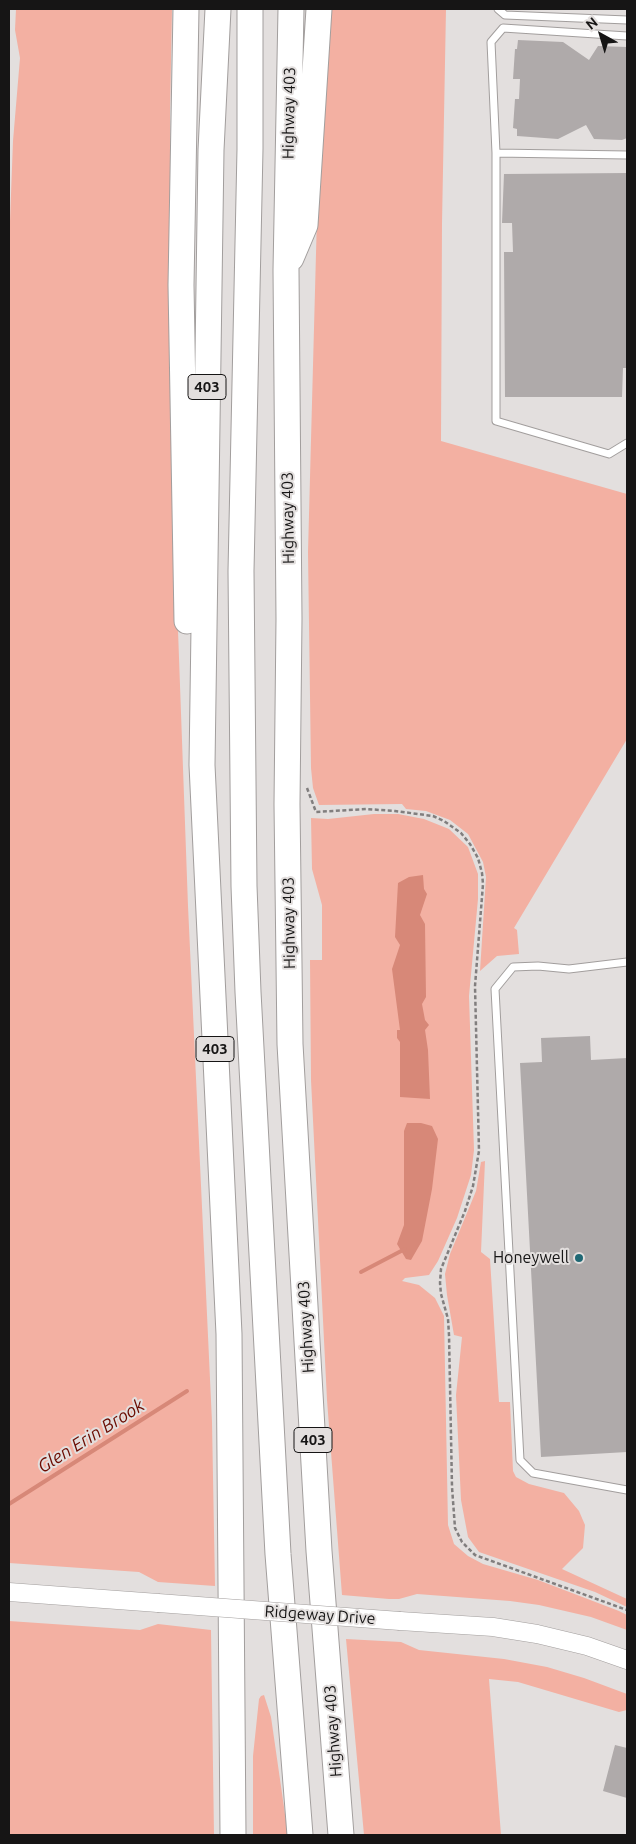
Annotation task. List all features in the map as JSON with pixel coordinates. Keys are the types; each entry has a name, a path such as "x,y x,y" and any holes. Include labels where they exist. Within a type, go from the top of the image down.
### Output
{"highway":[{"path":"186,9 181,285 188,680 202,765"},
{"name":"403","path":"218,9 211,150 202,765 229,1334 233,1835"},
{"path":"250,9 250,149 241,571 244,886 278,1554 300,1835"},
{"name":"Highway 403","path":"291,9 286,270 289,619 287,804 290,1044 319,1551 341,1835"},
{"path":"286,270 304,225 319,9"}],"street":[{"name":"Ridgeway Drive","path":"9,1592 492,1627 537,1634 587,1646 627,1660"}],"lane":[{"path":"498,9 505,16 627,20"},
{"path":"627,36 503,28 491,42 496,153 496,421 609,454 627,443"},
{"path":"496,153 627,155"},
{"path":"627,962 569,969 538,966 513,967 495,989 520,1460 533,1473 627,1490"}],"path":[{"path":"304,782 316,812 366,809 433,816 461,833 478,858 483,884 475,986 479,1152 465,1211 441,1269 440,1283 448,1320 449,1335 452,1487 455,1528 462,1542 475,1555 627,1610"}],"shaded area":[{"path":"16,9 172,9 170,113 174,520 188,906 212,1422 215,1586 158,1582 139,1572 9,1563 9,248 13,141 20,58 15,30"},
{"path":"331,9 446,9 442,223 441,441 627,494 627,739 514,928 517,930 519,954 497,956 480,971 486,877 483,862 468,834 450,820 426,811 406,809 402,804 319,805 313,788 311,768 308,552 317,216"},
{"path":"374,814 398,814 424,819 449,829 468,847 478,874 478,899 469,996 474,1150 471,1175 457,1218 438,1261 429,1275 405,1278 402,1281 419,1285 435,1298 444,1316 448,1525 454,1544 468,1556 483,1564 538,1580 619,1611 627,1615 627,1630 591,1617 539,1605 510,1601 417,1594 399,1599 342,1595 327,1400 311,1080 310,960 322,960 322,905 312,869 311,818 328,819"},
{"path":"423,875 424,889 427,894 420,915 425,924 426,997 422,1004 425,1020 429,1025 425,1030 428,1050 430,1099 400,1097 400,1042 397,1038 397,1030 400,1030 392,969 400,945 395,937 398,883 409,877"},
{"path":"407,1123 421,1123 432,1126 438,1139 432,1189 422,1241 411,1260 406,1259 397,1244 404,1225 404,1131"},
{"path":"485,1161 481,1252 490,1259 499,1402 510,1402 513,1471 516,1477 529,1484 564,1493 579,1511 585,1525 583,1548 562,1569 627,1599 627,1607 595,1592 479,1552 468,1537 461,1500 456,1395 462,1337 454,1335 445,1274 450,1254 476,1191 481,1162"},
{"path":"9,1621 140,1630 158,1624 211,1630 214,1835 9,1835"},
{"path":"346,1639 401,1642 419,1650 504,1659 547,1667 627,1694 627,1710 619,1712 518,1682 489,1679 501,1835 364,1835"},
{"path":"264,1695 271,1717 288,1835 253,1835 253,1756 259,1699"}],"building":[{"path":"518,40 563,42 589,60 598,46 627,47 627,138 622,140 594,139 586,125 558,139 517,136 517,129 513,128 515,99 519,99 520,79 513,79 515,49 517,49"},
{"path":"627,173 627,368 623,368 622,397 505,397 504,252 513,252 512,223 502,223 504,174"},
{"name":"Honeywell","path":"590,1036 591,1060 627,1058 627,1452 541,1457 520,1063 542,1062 541,1038"},
{"path":"615,1745 627,1748 627,1798 603,1791"}],"waterway":[{"name":"Glen Erin Brook","path":"361,1272 405,1249"},
{"name":"Glen Erin Brook","path":"9,1504 187,1391"}],"place":[{"name":"Honeywell","path":"579,1258"}]}
